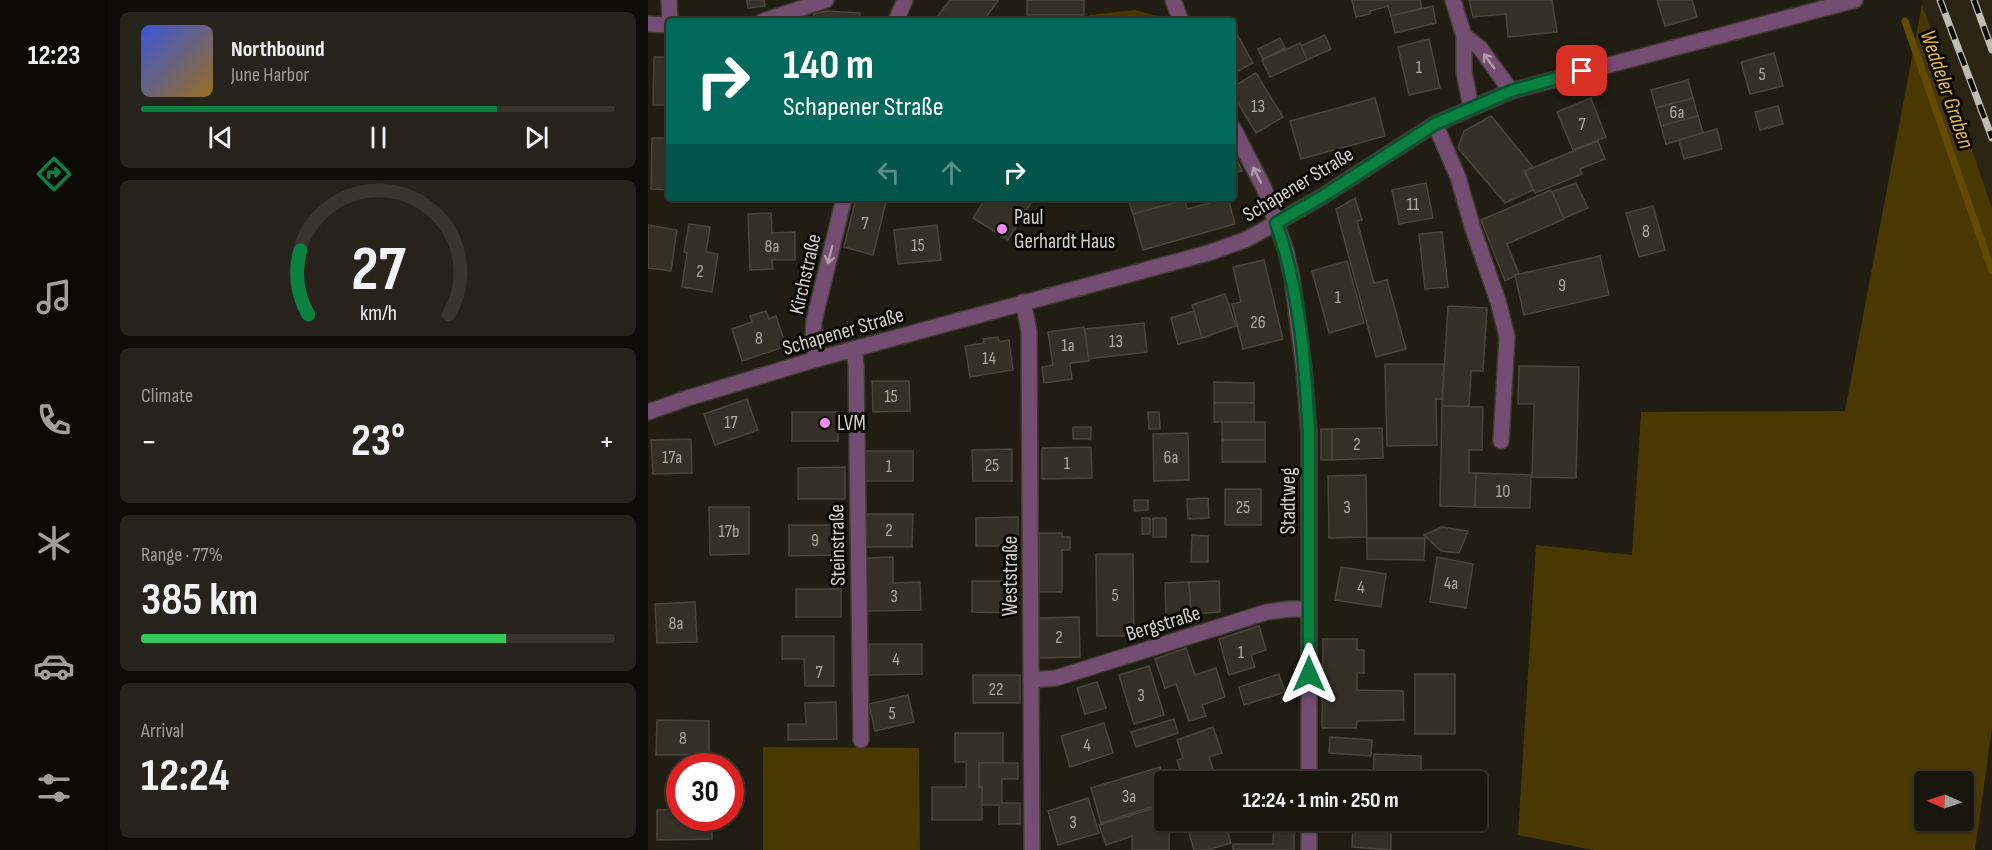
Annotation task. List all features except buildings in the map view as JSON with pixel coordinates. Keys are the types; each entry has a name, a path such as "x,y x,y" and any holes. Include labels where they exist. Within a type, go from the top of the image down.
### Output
{"street":[{"path":"669,0 669,18"},
{"path":"773,18 826,0"},
{"path":"897,18 905,0"},
{"path":"1173,0 1180,18"},
{"path":"1453,0 1464,36 1464,72 1471,107"},
{"name":"Schapener Straße","path":"648,412 818,359 1208,253 1245,240 1276,223 1323,196 1435,124 1511,91 1851,0"},
{"path":"648,24 666,23"},
{"path":"1464,36 1480,48 1511,91"},
{"path":"1435,124 1458,177 1498,301 1507,337 1501,441"},
{"path":"1236,134 1264,188 1276,223"},
{"name":"Kirchstraße","path":"818,359 813,342 814,321 843,201"},
{"name":"Stadtweg","path":"1276,223 1292,278 1309,434 1309,771"},
{"name":"Weststraße","path":"1023,302 1029,331 1032,850"},
{"name":"Steinstraße","path":"854,350 861,740"},
{"name":"Bergstraße","path":"1031,680 1056,678 1267,612 1309,609"},
{"path":"1309,831 1309,850"}],"shaded area":[{"path":"1921,0 1992,0 1992,208 1922,4"},
{"path":"1922,4 1992,208 1992,728 1975,850 1593,850 1518,835 1536,545 1632,555 1641,412 1845,411"},
{"path":"1135,10 1166,18 1088,18 1089,15"},
{"path":"763,747 919,748 920,850 763,850"}],"waterway":[{"name":"Weddeler Graben","path":"1905,21 1992,271"}],"railway":[{"path":"1940,0 1992,138"},
{"path":"1974,0 1992,50"}],"place":[{"name":"Paul Gerhardt Haus","path":"1002,229"},
{"name":"LVM","path":"825,423"}],"route":[{"path":"1309,674 1307,402 1292,278 1276,223 1323,196 1391,150 1435,124 1511,91 1582,71"}]}
